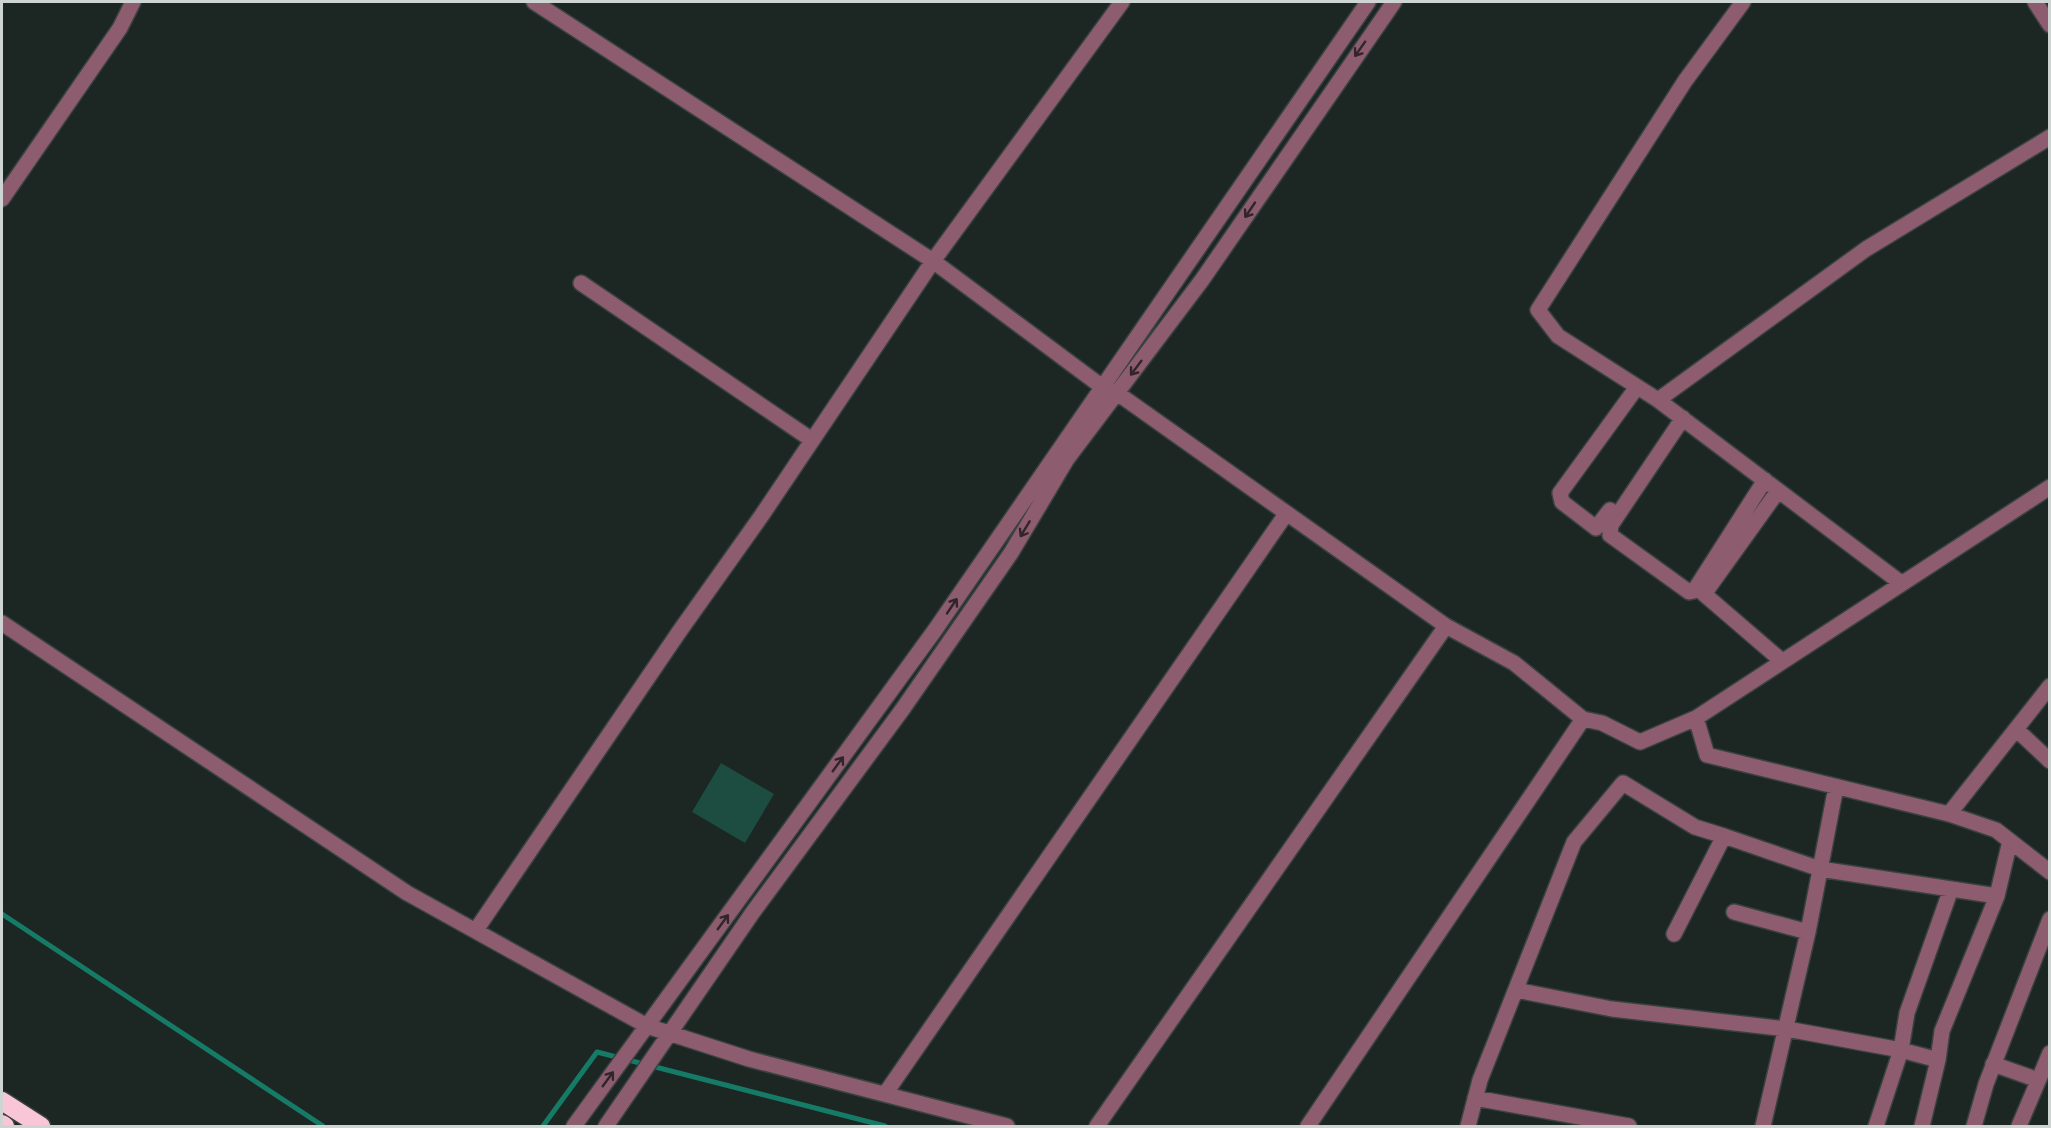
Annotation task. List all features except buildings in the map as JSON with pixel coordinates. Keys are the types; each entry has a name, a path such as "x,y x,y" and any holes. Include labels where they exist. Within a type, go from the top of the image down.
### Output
{"highway":[{"path":"2,1101 41,1126"}],"street":[{"path":"2,199 120,28 133,2"},
{"path":"534,2 933,261 1101,386 1117,393 1446,626 1514,663 1583,719 1602,723 1640,742 1696,718 2049,487"},
{"path":"476,930 933,261 1122,2"},
{"path":"573,1126 935,630 1101,386 1368,2"},
{"path":"606,1126 753,912 902,710 1011,553 1067,459 1202,280 1394,2"},
{"path":"1743,2 1685,81 1538,310 1558,336 1658,400 1901,584"},
{"path":"2036,2 2049,25"},
{"path":"1658,400 1866,249 2049,137"},
{"path":"580,284 812,440"},
{"path":"1637,387 1560,493 1562,502 1592,526 1596,528 1599,526 1679,416"},
{"path":"1679,416 1611,525 1610,535 1689,592 1694,591 1764,480"},
{"path":"1778,491 1704,594 1782,661"},
{"path":"885,1094 1286,514"},
{"path":"2,623 407,893 647,1026 749,1059 1007,1126"},
{"path":"1098,1126 1446,626"},
{"path":"1948,814 2049,686"},
{"path":"1696,718 1707,756 1948,814 1996,830 2049,872"},
{"path":"1308,1126 1583,719"},
{"path":"2016,729 2049,761"},
{"path":"1471,1126 1475,1098 1574,842 1623,783 1695,827 1820,869 1997,896"},
{"path":"1763,1126 1808,932 1836,787"},
{"path":"1674,934 1724,836"},
{"path":"1923,1126 1942,1031 1997,896 2010,841"},
{"path":"1876,1126 1901,1050 1907,1013 1951,889"},
{"path":"1734,912 1808,932"},
{"path":"1974,1126 1993,1064 2049,919"},
{"path":"1516,990 1612,1010 1787,1029 1901,1050 1938,1060"},
{"path":"2019,1126 2049,1053"},
{"path":"1993,1064 2038,1080"},
{"path":"1475,1098 1629,1126"}],"waterway":[{"path":"2,914 323,1126"},
{"path":"543,1126 597,1052 885,1126"}]}
